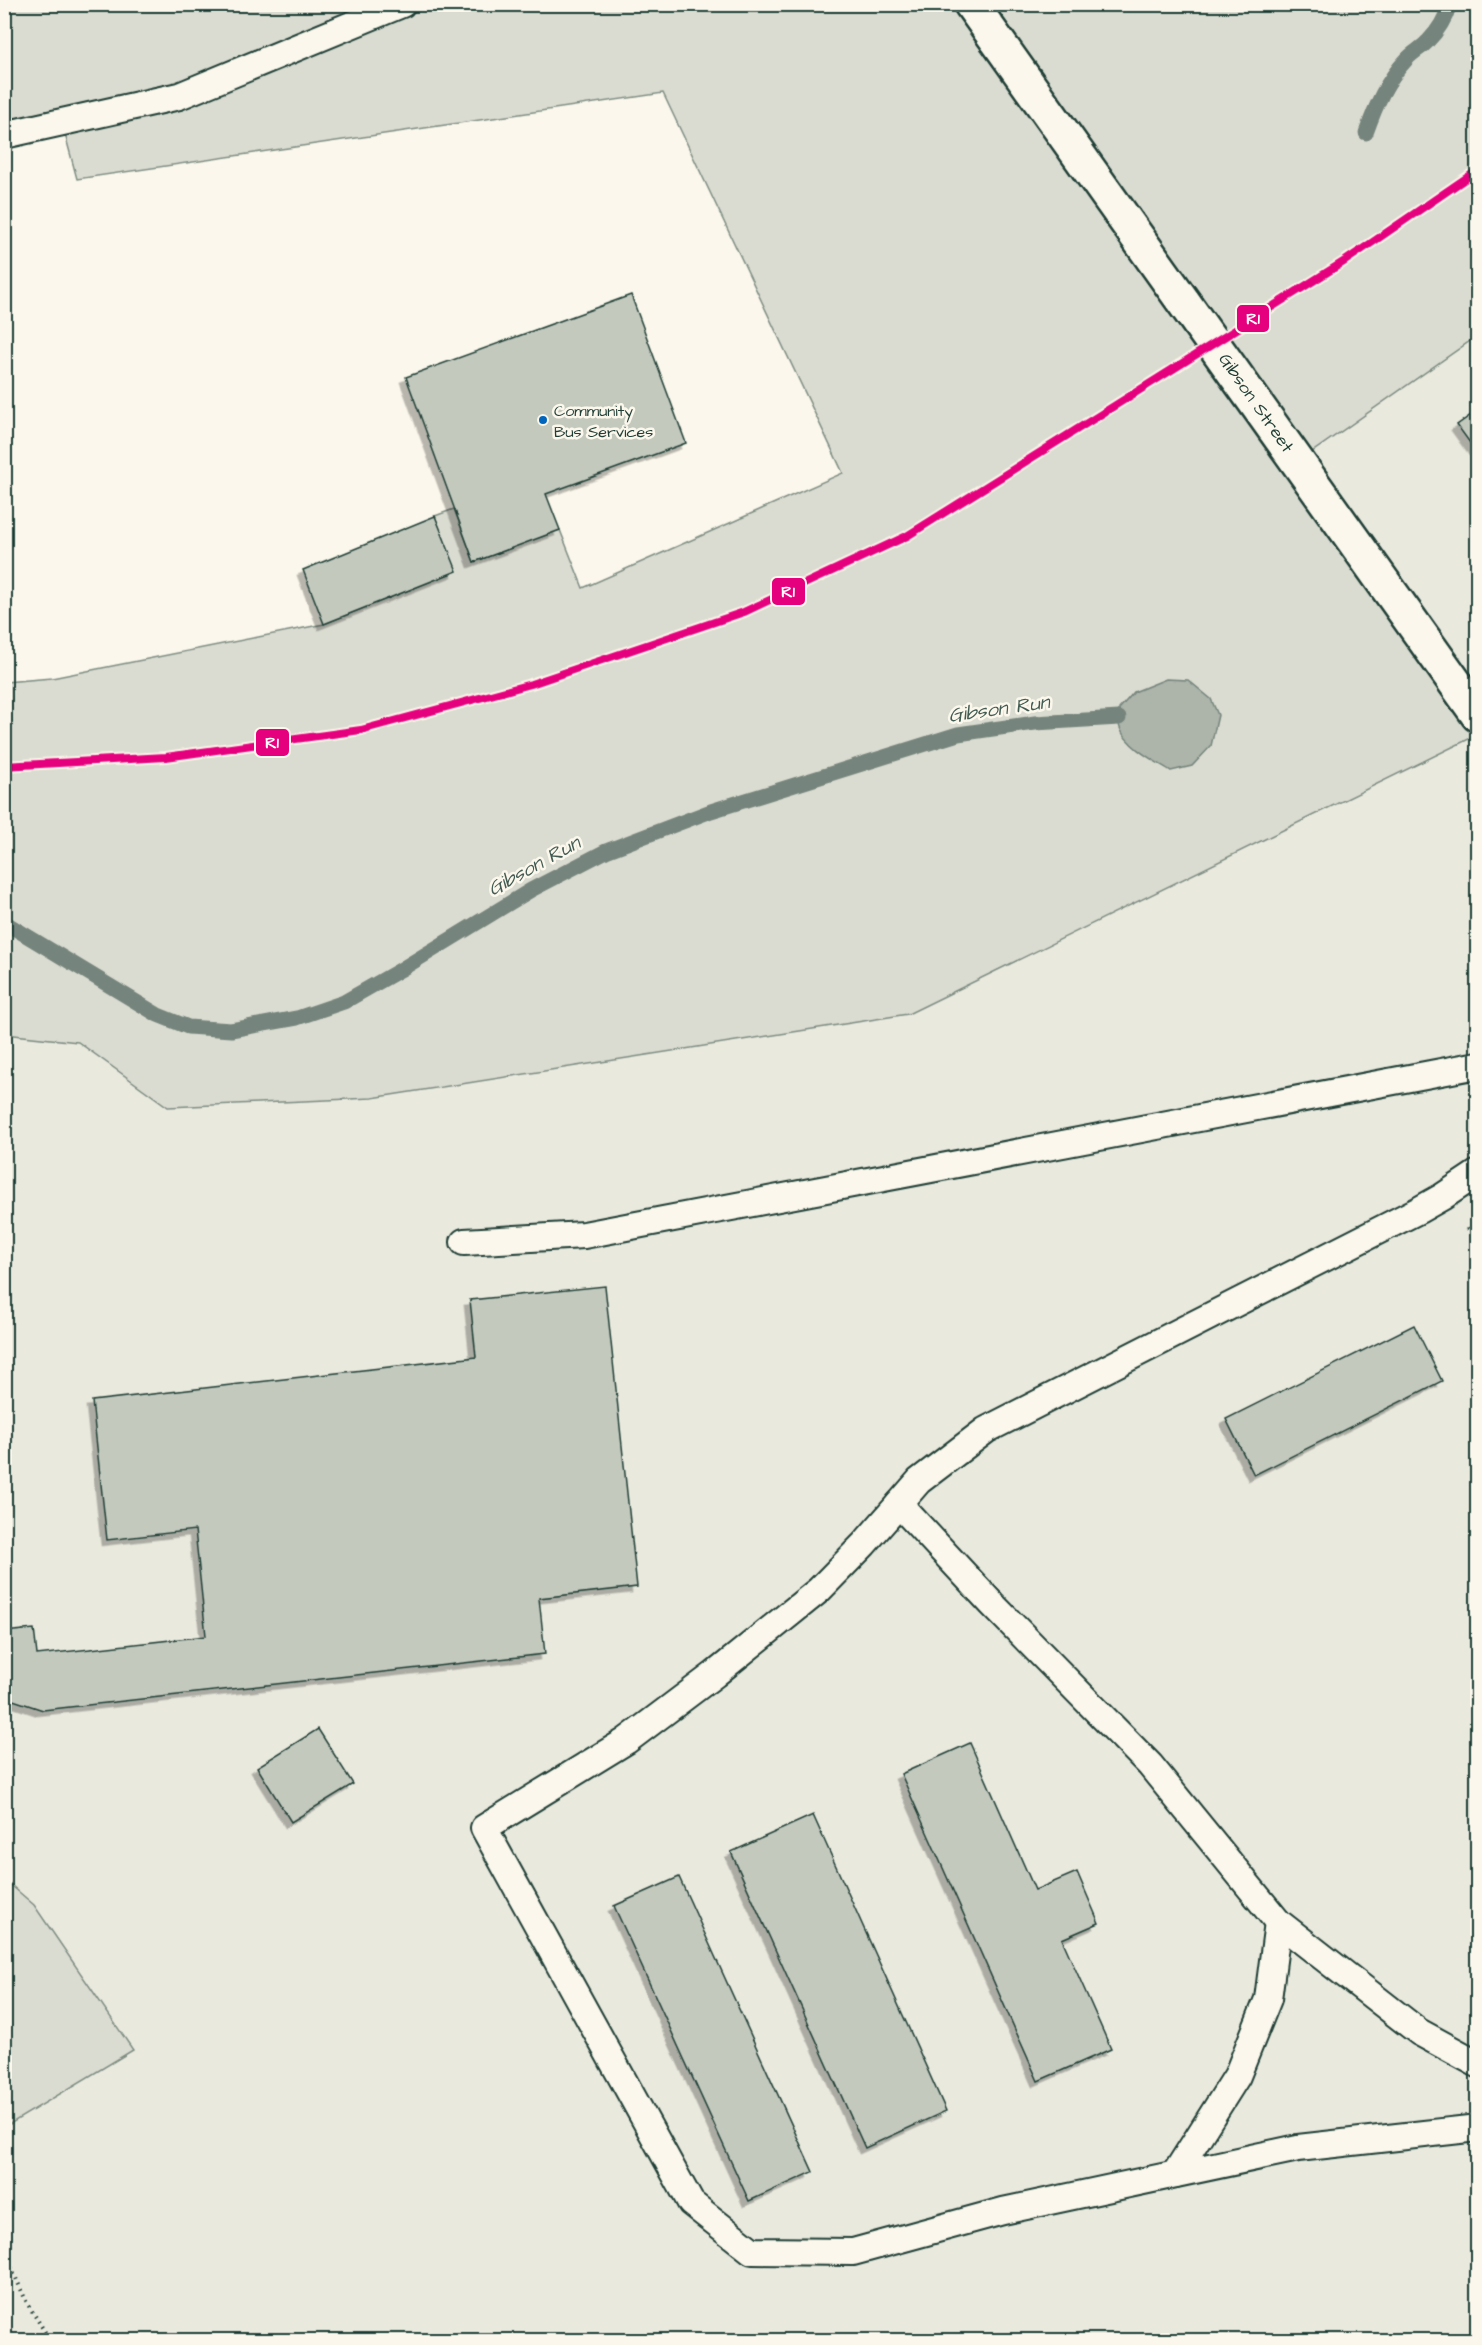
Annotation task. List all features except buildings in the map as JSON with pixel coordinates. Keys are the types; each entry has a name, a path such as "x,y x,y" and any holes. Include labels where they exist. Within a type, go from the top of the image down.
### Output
{"street":[{"name":"Gibson Street","path":"971,4 1478,715"}],"lane":[{"path":"4,135 179,96 402,4"},
{"path":"464,1242 584,1235 1478,1065"},
{"path":"1478,1173 1427,1206 986,1430 919,1481 819,1590 715,1674 626,1742 484,1828 691,2203 752,2252 853,2252 1003,2211 1298,2148 1478,2128"},
{"path":"899,1504 992,1604 1150,1765 1278,1922 1419,2032 1478,2064"},
{"path":"1175,2174 1237,2076 1268,1999 1278,1922"}],"path":[{"path":"4,2251 27,2303 50,2340"}],"shaded area":[{"path":"5,5 1477,5 1477,336 1298,462 1477,715 1477,735 908,1014 372,1098 168,1107 78,1042 5,1034 5,682 52,678 324,624 456,571 435,516 454,509 474,562 560,530 583,588 843,473 663,93 77,179 62,123 5,135"},
{"path":"1477,336 1477,715 1298,462"},
{"path":"1166,679 1188,680 1211,699 1218,715 1211,746 1192,766 1171,771 1142,753 1129,741 1120,728 1119,721 1119,709 1134,692"},
{"path":"1477,735 1477,2340 5,2340 5,2127 133,2050 34,1905 5,1880 5,1034 78,1042 168,1107 372,1098 908,1014"},
{"path":"5,1880 34,1905 133,2050 5,2127"}],"waterway":[{"name":"Gibson Run","path":"1366,133 1387,85 1409,57 1435,33 1450,4"},
{"name":"Gibson Run","path":"4,922 158,1015 188,1027 231,1030 297,1018 344,1002 531,890 606,851 711,811 958,734 1035,723 1119,718"}],"transit line":[{"name":"R1","path":"4,766 166,757 361,730 531,684 744,612 907,536 1345,261 1478,170"}],"place":[{"name":"Community Bus Services","path":"543,420"}]}
